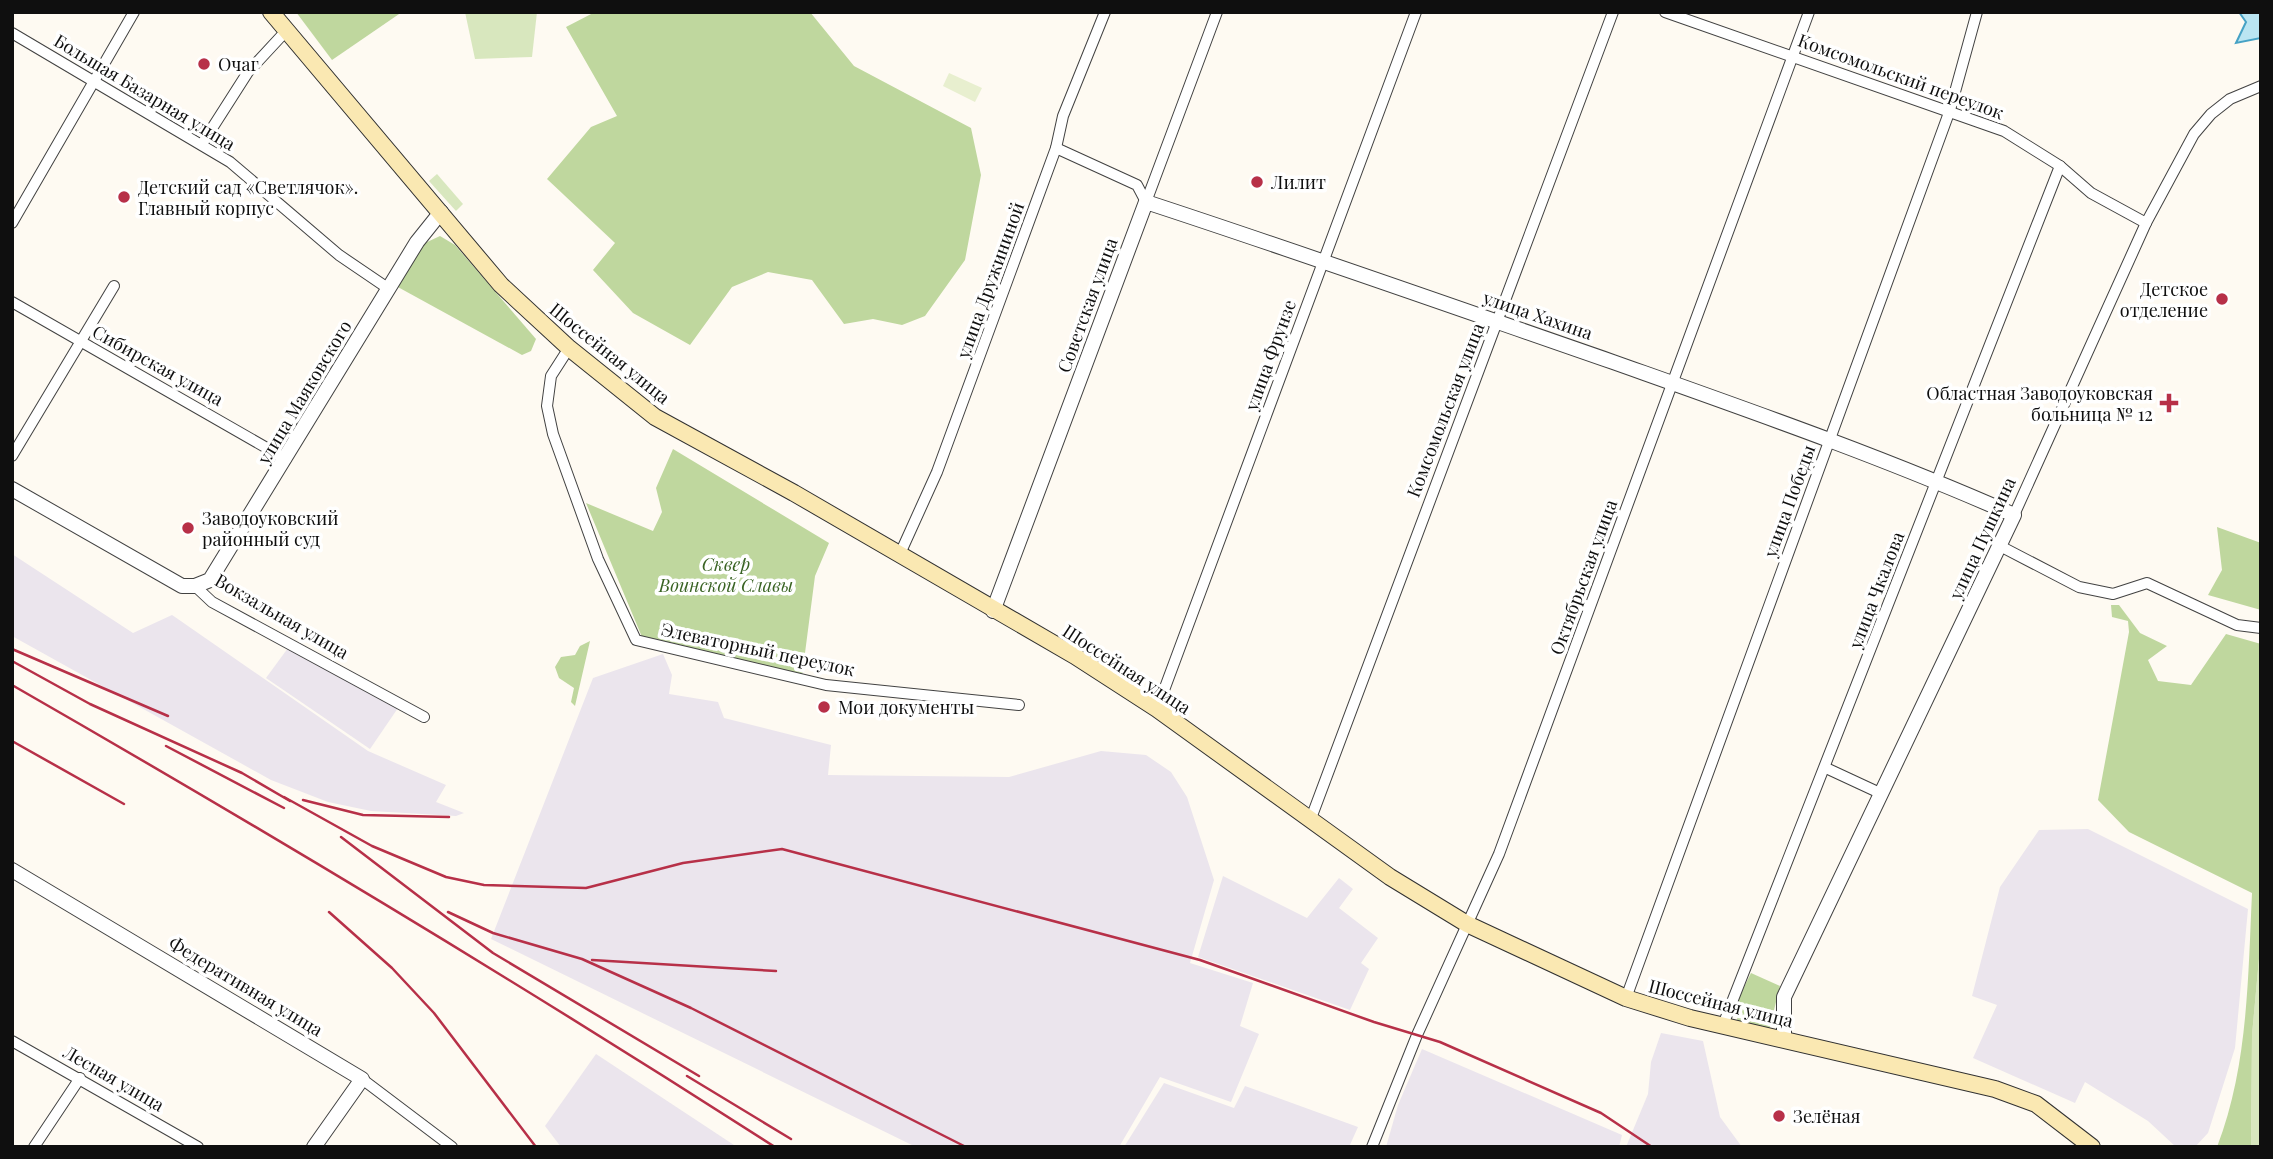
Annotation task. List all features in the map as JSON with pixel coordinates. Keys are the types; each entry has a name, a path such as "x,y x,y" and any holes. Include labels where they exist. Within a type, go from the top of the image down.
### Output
{"main road":[{"name":"Шоссейная улица","path":"271,12 501,285 569,348 655,417 1075,656 1157,709 1390,877 1467,924 1626,998 1723,1026 1995,1089 2036,1104 2092,1147"}],"street":[{"path":"12,223 134,12"},
{"name":"улица Дружининой","path":"899,556 937,472 1056,148 1063,116 1105,12"},
{"name":"Советская улица","path":"993,611 1217,12"},
{"name":"улица Фрунзе","path":"1157,709 1416,12"},
{"name":"Комсомольская улица","path":"1310,821 1613,12"},
{"name":"Комсомольский переулок","path":"1665,12 2004,131 2060,166 2091,193 2146,223"},
{"name":"Октябрьская улица","path":"1373,1147 1416,1037 1499,854 1809,12"},
{"name":"улица Победы","path":"1626,998 1950,110 1977,12"},
{"path":"202,144 248,72 286,30"},
{"name":"Большая Базарная улица","path":"12,33 230,162 339,255 389,289"},
{"name":"улица Пушкина","path":"1784,1038 1784,997 2000,546 2146,223 2194,134 2211,114 2230,99 2261,86"},
{"name":"улица Хахина","path":"1056,148 1137,185 1146,202 1324,260 1672,383 1937,480 2014,514"},
{"name":"улица Чкалова","path":"1723,1026 2060,166"},
{"name":"улица Маяковского","path":"195,586 210,580 417,242 441,212"},
{"path":"12,456 114,286"},
{"name":"Сибирская улица","path":"12,302 286,459"},
{"name":"Элеваторный переулок","path":"569,348 551,376 547,406 553,434 598,559 636,640 826,685 1019,705"},
{"name":"Вокзальная улица","path":"12,489 181,586 195,586 212,602 424,717"},
{"path":"2000,546 2079,587 2113,594 2147,583 2237,625 2261,628"},
{"path":"1826,768 1882,794"},
{"name":"Федеративная улица","path":"12,870 362,1079 452,1147"},
{"name":"Лесная улица","path":"12,1041 198,1147"},
{"path":"34,1147 80,1078"},
{"path":"314,1147 362,1079"}],"shaded area":[{"path":"12,554 133,633 172,615 368,751 446,785 436,802 464,813 456,816 371,811 328,802 271,780 12,636"},
{"path":"288,648 398,708 370,749 266,678"},
{"path":"663,654 672,675 669,694 718,702 724,718 831,745 828,775 1009,777 1101,751 1146,755 1171,772 1187,797 1214,880 1190,963 1253,983 1240,1026 1259,1034 1231,1102 1160,1077 1119,1147 916,1147 491,939 593,678"},
{"path":"2088,829 2248,909 2235,1048 2208,1133 2195,1147 2176,1147 2148,1121 2085,1082 2075,1103 1973,1058 1997,1005 1972,996 2000,887 2039,830"},
{"path":"1223,876 1307,918 1339,878 1353,889 1339,908 1378,938 1361,963 1369,969 1350,1010 1198,957"},
{"path":"1661,1033 1703,1041 1720,1117 1742,1147 1626,1147 1648,1094 1651,1062"},
{"path":"1422,1049 1622,1135 1619,1147 1386,1147 1398,1105"},
{"path":"596,1054 737,1147 561,1147 545,1126"},
{"path":"1164,1083 1234,1108 1245,1086 1358,1127 1349,1147 1124,1147"}],"green space":[{"path":"296,12 402,12 332,60"},
{"path":"465,12 537,12 532,57 475,59"},
{"path":"595,12 810,12 854,66 971,128 981,175 965,260 925,316 902,325 873,319 844,324 812,280 768,272 732,287 690,345 633,313 593,270 615,243 547,179 591,127 617,116 566,27"},
{"path":"949,73 982,88 975,102 943,86"},
{"path":"437,174 463,204 456,211 429,181"},
{"path":"440,236 455,245 536,339 531,351 522,355 396,286 425,243"},
{"name":"Сквер Воинской Славы","path":"673,449 829,543 815,576 802,676 642,637 586,503 653,531 662,512 656,488"},
{"path":"2217,527 2261,543 2261,610 2208,595 2222,570"},
{"path":"2111,605 2119,605 2140,633 2167,646 2148,660 2158,681 2191,685 2226,634 2261,644 2261,937 2252,1035 2251,1147 2217,1147 2235,1086 2241,1054 2252,893 2129,832 2098,800 2129,632 2128,621 2112,617"},
{"path":"590,641 575,706 571,702 574,688 559,678 555,667 561,657 575,655 580,646"},
{"path":"2261,937 2261,1147 2251,1147 2252,1035"},
{"path":"1751,973 1780,986 1769,1030 1737,1022 1739,997"}],"water":[{"path":"2239,12 2261,12 2261,38 2236,43 2246,22"}],"railway":[{"path":"12,649 168,716"},
{"path":"12,661 90,704 242,773 290,801"},
{"path":"12,685 396,911 775,1147"},
{"path":"12,741 124,804"},
{"path":"166,746 284,808"},
{"path":"284,797 372,846 446,877 484,885 586,888 683,863 782,849 1200,960 1374,1022 1440,1042 1601,1113 1652,1147"},
{"path":"303,800 363,815 449,817"},
{"path":"341,837 493,953 699,1076"},
{"path":"329,912 392,968 434,1013 536,1147"},
{"path":"448,912 493,933 582,959 691,1008 966,1147"},
{"path":"592,960 776,971"},
{"path":"687,1076 791,1139"}],"place":[{"name":"Очаг","path":"204,64"},
{"name":"Лилит","path":"1257,182"},
{"name":"Детский сад «Светлячок». Главный корпус","path":"124,197"},
{"name":"Детское отделение","path":"2222,299"},
{"name":"Областная Заводоуковская больница № 12","path":"2169,403"},
{"name":"Заводоуковский районный суд","path":"188,528"},
{"name":"Мои документы","path":"824,707"},
{"name":"Зелёная","path":"1779,1116"}]}
